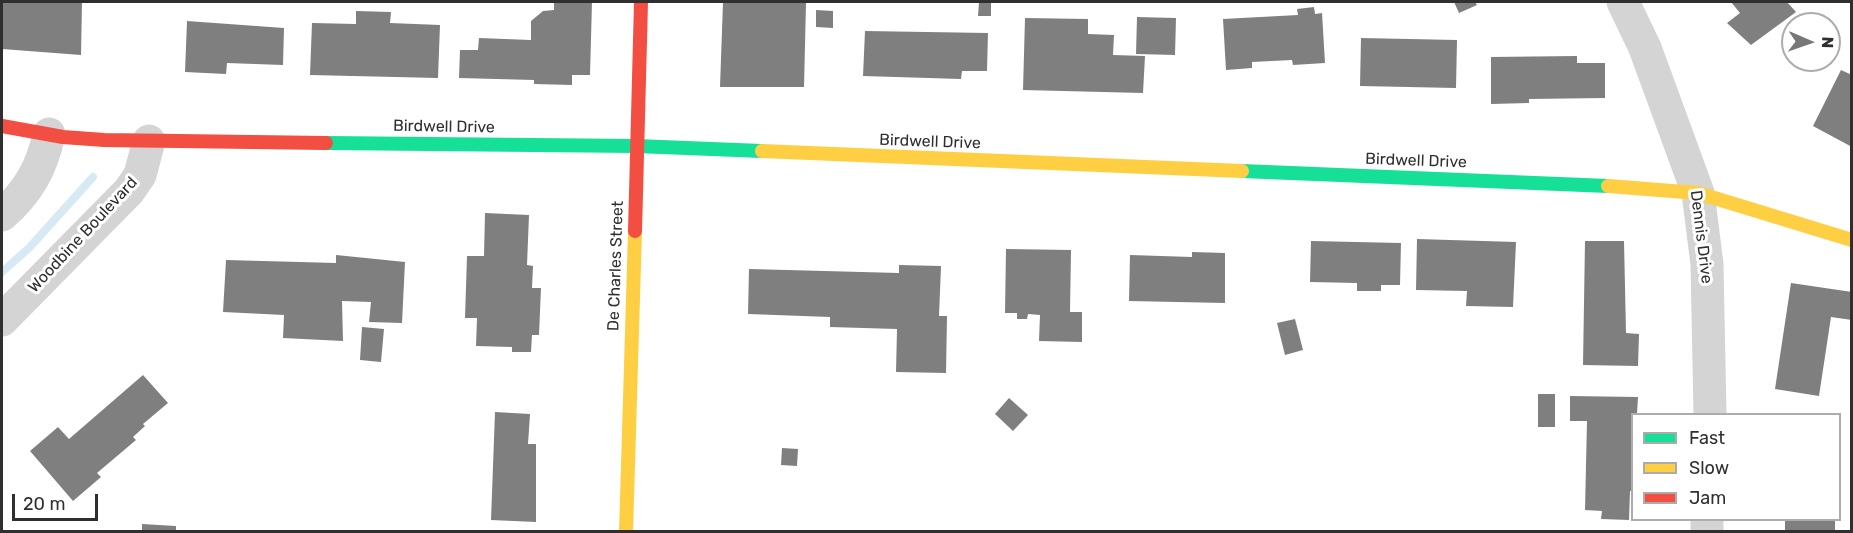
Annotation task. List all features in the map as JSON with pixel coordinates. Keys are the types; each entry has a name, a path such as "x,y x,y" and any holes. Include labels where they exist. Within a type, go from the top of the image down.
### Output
{"street":[{"name":"De Charles Street","path":"626,531 641,2"},
{"name":"Dennis Drive","path":"1623,2 1645,48 1698,193 1707,264 1710,413"},
{"name":"Birdwell Drive","path":"2,126 50,134 149,141 636,146 1600,185 1698,193 1851,240"},
{"path":"2,215 16,203 37,174 45,156 50,134"},
{"name":"Woodbine Boulevard","path":"2,320 129,191 140,175 149,141"}],"building":[{"path":"2,2 82,2 81,55 2,49"},
{"path":"554,2 592,2 590,75 572,75 572,85 534,84 534,80 459,78 460,50 478,50 479,38 531,40 531,21 543,11 554,10"},
{"path":"723,2 806,3 804,87 720,87"},
{"path":"979,2 991,2 991,16 978,16"},
{"path":"1454,2 1475,2 1477,5 1459,13"},
{"path":"1731,2 1787,2 1796,12 1781,12 1781,23 1751,45 1727,23 1740,13"},
{"path":"1314,7 1315,14 1322,13 1325,63 1293,65 1292,60 1252,62 1252,68 1226,70 1223,19 1298,15 1297,9"},
{"path":"816,10 833,11 833,28 816,27"},
{"path":"356,11 391,12 390,23 440,25 438,78 310,75 312,23 356,24"},
{"path":"1137,17 1176,18 1175,55 1136,54"},
{"path":"1025,18 1088,19 1088,34 1114,35 1113,55 1145,56 1143,93 1023,90"},
{"path":"187,21 284,28 283,65 227,63 226,74 185,72"},
{"path":"865,31 988,33 987,71 962,71 961,79 863,76"},
{"path":"1361,38 1457,40 1456,88 1360,86"},
{"path":"1577,56 1577,63 1605,63 1605,98 1529,99 1529,103 1491,104 1491,57"},
{"path":"1841,70 1852,75 1852,147 1813,126"},
{"path":"485,213 529,215 527,265 533,266 532,288 541,288 539,335 532,335 531,352 512,352 512,347 476,346 477,318 465,318 467,256 484,256"},
{"path":"1417,239 1516,242 1513,307 1466,306 1467,291 1416,290"},
{"path":"1311,241 1401,243 1400,285 1381,285 1381,291 1357,291 1357,283 1310,282"},
{"path":"1585,241 1624,241 1626,333 1639,334 1638,366 1583,365"},
{"path":"1006,249 1071,250 1070,312 1082,312 1082,342 1039,341 1040,315 1028,314 1027,319 1017,319 1017,313 1005,313"},
{"path":"1192,252 1225,253 1225,303 1129,301 1130,255 1192,257"},
{"path":"336,255 405,262 402,323 369,322 371,302 342,301 343,341 283,338 284,315 223,312 226,260 336,263"},
{"path":"899,265 941,266 939,316 947,316 946,373 896,372 897,329 830,327 830,317 748,314 749,269 899,273"},
{"path":"1791,283 1852,292 1852,320 1831,317 1819,396 1775,389"},
{"path":"1295,319 1303,350 1285,355 1277,323"},
{"path":"362,327 384,329 381,362 360,360"},
{"path":"143,375 168,403 143,424 145,426 133,437 136,440 97,473 101,477 73,501 30,451 58,427 69,439"},
{"path":"1538,394 1555,394 1555,427 1538,427"},
{"path":"1570,396 1638,397 1637,413 1631,413 1629,520 1601,519 1602,511 1585,510 1587,421 1570,421"},
{"path":"1009,398 1028,415 1013,431 995,414"},
{"path":"495,412 530,414 528,444 536,444 536,522 491,520"},
{"path":"782,448 798,449 797,466 781,465"},
{"path":"1785,521 1835,521 1835,532 1785,532"},
{"path":"142,524 176,526 176,532 142,532"}],"waterway":[{"path":"2,272 29,248 93,177"}],"traffic: fast":[{"path":"326,143 636,146 762,151"},
{"path":"1242,171 1608,186"}],"traffic: slow":[{"path":"762,151 1242,171"},
{"path":"1608,186 1698,193 1852,240"},
{"path":"626,532 635,231"}],"traffic: jam":[{"path":"635,231 641,2"},
{"path":"2,126 63,137 104,140 326,143"}]}
